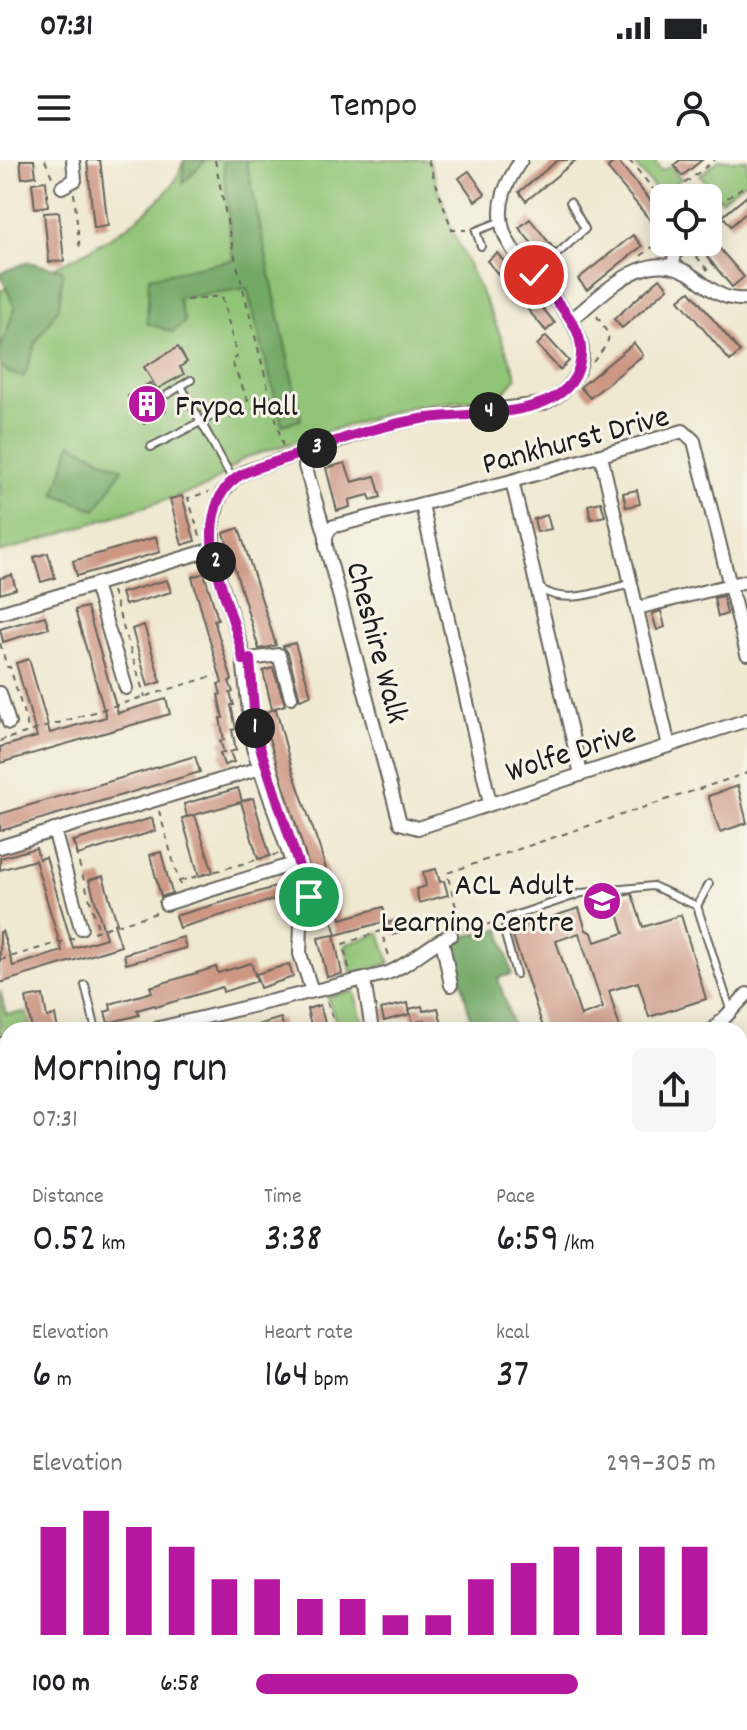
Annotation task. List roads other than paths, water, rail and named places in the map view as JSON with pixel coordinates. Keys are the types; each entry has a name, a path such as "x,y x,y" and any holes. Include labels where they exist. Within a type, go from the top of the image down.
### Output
{"street":[{"path":"62,187 75,180 73,160"},
{"path":"312,991 300,954 303,901 250,736 243,660 213,549 217,506 222,493 233,480 259,466 380,427 423,418 524,408 553,399 568,387 579,369 582,349 571,320 513,250 504,231 501,204 505,186 521,160"},
{"path":"673,265 675,256"},
{"path":"571,320 628,275 649,267 673,265 722,296 747,299"},
{"name":"Pankhurst Drive","path":"326,536 331,527 512,481 683,431 694,441 731,585"},
{"path":"601,456 669,746"},
{"name":"Cheshire Walk","path":"305,466 400,823 410,824"},
{"path":"512,481 581,774"},
{"path":"422,505 490,803"},
{"path":"0,613 213,549"},
{"path":"637,608 747,581"},
{"path":"95,585 126,688"},
{"path":"731,585 747,654"},
{"path":"243,660 279,655 291,697"},
{"path":"0,693 9,723"},
{"name":"Wolfe Drive","path":"410,824 418,828 747,720"},
{"path":"0,847 260,768"},
{"path":"54,830 80,932"},
{"path":"166,904 288,860"},
{"path":"170,1022 396,970 446,937 451,985"},
{"path":"358,978 373,1022"},
{"path":"721,1022 747,994"}],"lane":[{"path":"534,275 585,229 570,202"},
{"path":"481,246 476,231 502,221"},
{"path":"168,394 191,380"},
{"path":"181,386 233,480"},
{"path":"151,447 224,410"},
{"path":"537,586 549,595 568,598 631,584"},
{"path":"709,884 697,906 731,1011"},
{"path":"516,974 504,931 508,918 582,893 653,886 697,906"},
{"path":"85,985 94,1022"}],"place":[{"name":"Frypa Hall","path":"147,404"},
{"name":"ACL Adult Learning Centre","path":"602,901"}]}
